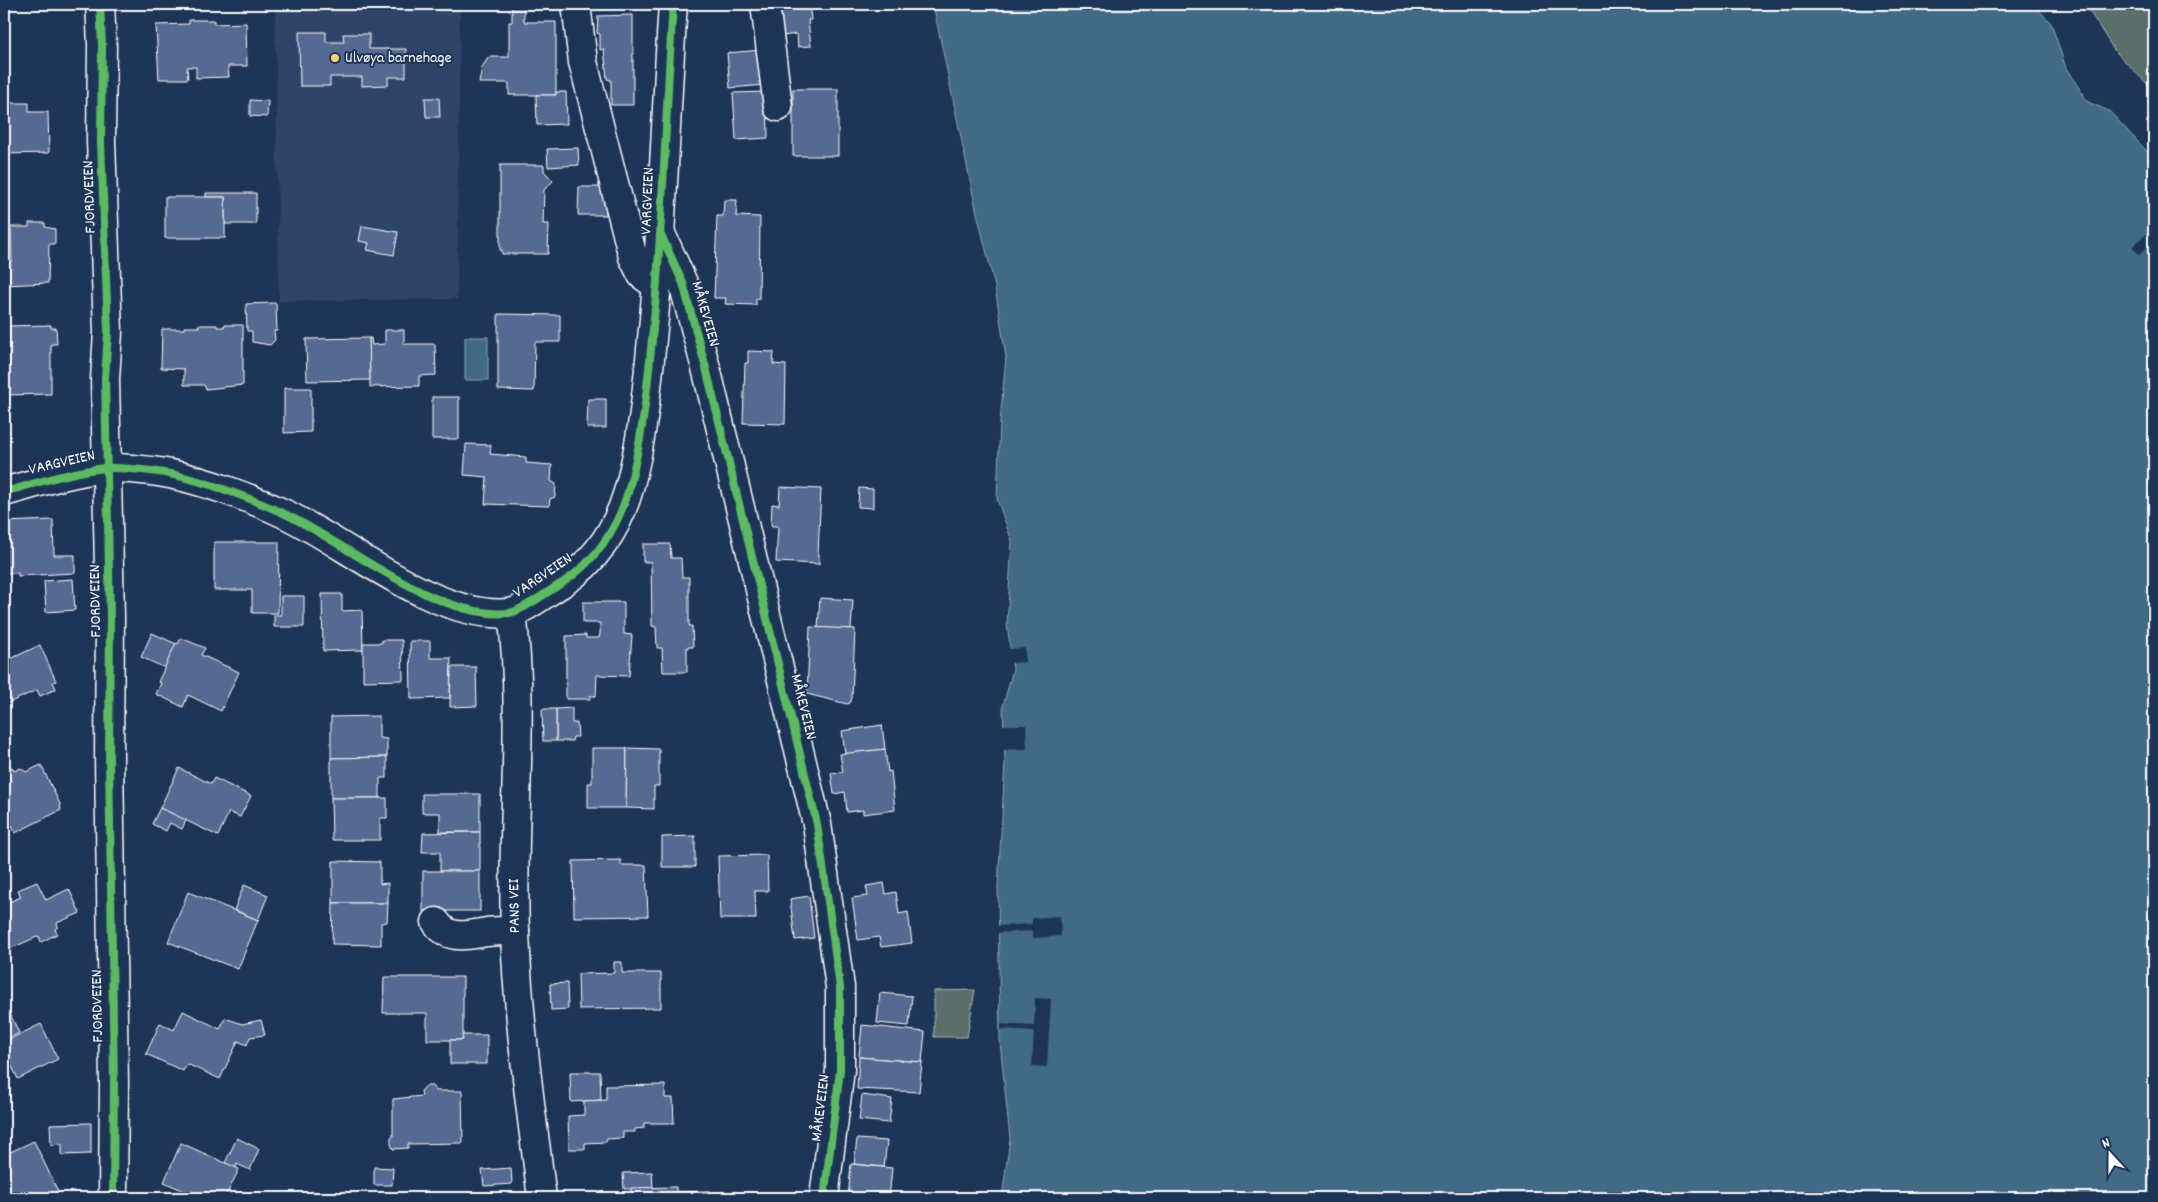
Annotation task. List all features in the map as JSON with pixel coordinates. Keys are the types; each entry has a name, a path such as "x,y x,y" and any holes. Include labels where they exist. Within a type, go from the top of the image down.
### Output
{"street":[{"name":"FJORDVEIEN","path":"100,4 102,45 101,141 108,332 105,379 110,617 108,758 114,1084 113,1198"},
{"path":"576,4 584,62 634,257 642,275 657,286"},
{"name":"VARGVEIEN","path":"4,492 52,478 106,468 169,473 234,493 286,514 402,582 428,594 478,611 512,613 572,576 596,554 612,531 627,496 643,424 661,234 662,167 673,4"},
{"path":"764,4 778,108"},
{"name":"MÅKEVEIEN","path":"661,234 683,283 707,372 817,824 840,987 840,1070 824,1198"},
{"name":"PANS VEI","path":"512,613 516,641 517,731 515,931 526,1075 542,1198"},
{"path":"436,922 441,929 456,936 515,931"}],"shaded area":[{"path":"275,4 460,4 457,299 279,301"},
{"path":"933,4 2033,4 2051,23 2066,68 2088,102 2109,111 2154,159 2154,1198 1002,1198 1010,1139 1000,1042 998,887 1005,762 1003,706 1013,669 1007,624 1012,541 997,499 1000,422 1006,357 995,287 976,209"},
{"path":"465,337 488,337 488,380 465,380"}],"green space":[{"path":"2085,4 2154,4 2154,91 2114,50"},
{"path":"975,990 967,1037 934,1037 934,991"}],"pier":[{"path":"2154,227 2154,241 2139,254 2132,247"},
{"path":"1025,648 1025,662 1010,663 1008,649"},
{"path":"1002,725 1026,725 1027,749 1002,750"},
{"path":"1060,916 1061,936 1033,938 1032,931 996,933 996,926 1032,924 1032,918"},
{"path":"1035,998 1051,999 1047,1067 1032,1066 1034,1031 1001,1029 1001,1024 1034,1026"}],"building":[{"path":"512,4 524,4 524,22 556,22 556,95 509,95 509,83 479,83 482,67 489,57 509,57 509,22 512,22"},
{"path":"770,4 809,4 811,20 808,20 811,46 798,47 797,34 775,37"},
{"path":"916,4 938,4 938,5 916,7"},
{"path":"633,15 633,105 611,105 611,80 607,79 604,49 600,50 600,34 597,33 598,16"},
{"path":"189,20 214,20 214,24 246,23 247,66 228,66 229,77 196,78 196,67 187,67 188,79 159,79 156,25 189,24"},
{"path":"299,32 326,32 326,42 344,42 343,34 369,34 369,49 406,49 406,77 388,77 388,85 362,86 362,77 330,77 330,86 300,86"},
{"path":"761,50 765,85 730,88 727,53"},
{"path":"793,89 838,89 838,156 793,156"},
{"path":"556,92 566,92 567,124 537,125 536,95 556,95"},
{"path":"767,92 768,138 736,140 733,93"},
{"path":"425,98 439,98 440,117 426,117"},
{"path":"250,100 268,101 267,117 250,116"},
{"path":"4,103 29,103 29,112 48,112 49,153 4,154"},
{"path":"578,148 579,165 548,167 547,149"},
{"path":"500,165 544,165 544,171 553,181 544,190 543,224 549,224 548,254 502,254 502,250 500,250"},
{"path":"579,187 606,187 606,215 578,215"},
{"path":"206,193 256,193 256,224 225,224 225,197 206,197"},
{"path":"165,197 225,197 225,238 165,238"},
{"path":"724,200 737,200 736,216 760,217 759,299 756,299 756,305 725,304 726,298 714,298 717,216 723,216"},
{"path":"29,223 45,223 45,227 55,229 55,244 49,244 48,283 4,285 4,261 12,261 11,227 29,227"},
{"path":"362,226 398,232 394,255 367,250 369,243 359,241"},
{"path":"276,303 277,331 274,331 275,340 270,345 252,342 252,331 247,331 246,304"},
{"path":"498,314 560,315 560,342 535,342 534,391 498,390"},
{"path":"51,325 51,328 56,328 57,344 51,344 51,394 4,395 4,326"},
{"path":"198,325 224,327 224,325 243,325 243,385 206,389 204,385 184,385 184,369 161,368 162,329 184,329 184,327 199,327"},
{"path":"385,330 404,330 404,344 435,344 436,375 419,376 419,386 370,387 369,338 371,338 372,345 385,344"},
{"path":"369,338 370,380 307,381 306,339"},
{"path":"748,351 774,352 773,364 786,365 785,424 743,423 745,363 748,363"},
{"path":"284,388 311,388 311,432 284,433"},
{"path":"432,397 459,397 459,439 432,439"},
{"path":"588,399 606,399 606,428 587,428"},
{"path":"466,444 491,445 490,454 526,457 526,463 552,465 551,481 556,484 555,497 550,499 549,506 485,504 487,477 464,475"},
{"path":"780,487 821,489 819,564 776,562 778,526 771,526 772,504 779,505"},
{"path":"859,488 873,489 873,508 858,507"},
{"path":"53,520 54,555 75,555 75,573 18,576 18,573 4,573 4,522"},
{"path":"214,542 279,542 278,613 252,613 252,590 214,590"},
{"path":"643,544 670,544 671,558 681,558 682,577 689,577 689,626 692,626 693,647 687,647 687,672 663,672 662,648 657,648 656,627 652,626 651,562 643,562"},
{"path":"73,579 75,610 46,612 44,581"},
{"path":"322,594 342,594 342,611 362,610 363,650 323,651"},
{"path":"281,596 304,596 304,627 274,627 274,615 281,615"},
{"path":"820,598 853,600 851,629 818,628"},
{"path":"583,602 624,602 624,634 632,635 629,676 597,675 596,696 590,696 590,699 566,699 566,636 586,635 586,638 599,638 600,634 600,623 583,623"},
{"path":"810,627 855,629 852,698 850,703 847,704 807,694"},
{"path":"152,633 176,644 165,668 141,657"},
{"path":"181,638 205,648 201,655 239,672 221,711 188,695 183,707 156,694 161,683 158,682 176,643 178,644"},
{"path":"382,640 402,640 403,680 363,681 363,643 382,643"},
{"path":"410,641 430,641 430,658 451,658 450,698 411,699"},
{"path":"40,645 56,681 53,682 56,689 40,696 37,690 4,705 4,662"},
{"path":"451,667 476,667 477,706 450,707"},
{"path":"572,708 572,723 577,723 578,737 573,737 572,741 556,741 556,709"},
{"path":"542,709 556,709 556,741 543,741"},
{"path":"379,716 379,738 387,739 387,757 331,758 331,717"},
{"path":"882,725 885,749 845,754 842,731"},
{"path":"592,748 627,748 626,808 588,808 588,783 592,783"},
{"path":"627,748 659,749 659,786 654,786 654,809 626,808"},
{"path":"885,749 888,772 891,771 895,810 863,814 863,810 847,812 845,792 834,794 831,773 843,772 840,754"},
{"path":"387,757 387,778 380,778 380,798 331,798 331,758"},
{"path":"41,765 60,804 61,810 15,833 12,825 8,827 4,817 4,770 12,767 14,771 21,768 26,772"},
{"path":"179,768 211,784 214,778 251,796 240,817 229,812 218,836 160,808"},
{"path":"422,794 480,794 480,832 440,832 440,813 422,813"},
{"path":"331,798 387,798 387,818 380,818 380,840 332,840"},
{"path":"160,808 186,820 182,829 170,823 166,831 152,824"},
{"path":"480,832 480,871 440,871 440,852 422,852 423,833"},
{"path":"695,836 695,867 662,867 662,837"},
{"path":"767,855 768,891 755,891 756,919 720,919 718,856"},
{"path":"621,860 621,865 646,865 648,916 574,917 573,861"},
{"path":"333,861 380,862 380,884 388,883 388,903 333,903"},
{"path":"423,871 480,871 480,911 423,911"},
{"path":"37,882 46,900 69,889 80,913 57,923 58,927 55,929 57,934 41,942 39,936 5,951 4,904 21,897 18,890"},
{"path":"884,883 886,894 896,892 899,914 908,912 912,943 881,947 879,937 858,940 852,898 868,896 866,886"},
{"path":"244,885 268,895 258,920 234,910"},
{"path":"188,892 258,920 238,969 168,942"},
{"path":"809,896 814,938 795,940 790,899"},
{"path":"333,903 388,903 387,922 381,923 381,945 332,944"},
{"path":"614,962 622,962 622,973 661,973 661,1008 579,1009 578,974 614,973"},
{"path":"384,977 463,977 463,1040 427,1040 427,1013 383,1013"},
{"path":"567,983 568,1009 551,1010 550,984"},
{"path":"880,993 912,996 909,1026 877,1023"},
{"path":"4,1001 19,1033 4,1040"},
{"path":"183,1011 220,1029 225,1018 242,1024 261,1020 265,1035 250,1037 247,1045 238,1041 220,1079 187,1064 183,1071 146,1054 160,1023 174,1030"},
{"path":"41,1024 58,1059 18,1079 4,1050 4,1042"},
{"path":"862,1025 925,1032 922,1062 859,1057"},
{"path":"462,1035 487,1035 487,1064 450,1064 450,1040 463,1040"},
{"path":"859,1057 922,1062 919,1092 857,1089"},
{"path":"570,1072 600,1072 601,1100 571,1102"},
{"path":"665,1085 665,1098 673,1098 674,1123 644,1123 644,1128 635,1129 635,1132 623,1132 623,1138 607,1139 606,1142 585,1143 585,1149 569,1149 568,1116 584,1115 584,1101 606,1100 606,1086"},
{"path":"426,1086 432,1086 436,1091 462,1091 463,1143 408,1144 408,1148 393,1149 391,1137 393,1137 393,1099 422,1096 421,1091"},
{"path":"862,1095 892,1099 889,1123 859,1120"},
{"path":"91,1123 91,1154 62,1155 62,1144 51,1145 50,1124"},
{"path":"237,1138 259,1149 250,1170 237,1164 236,1168 225,1163"},
{"path":"857,1139 887,1141 884,1167 854,1164"},
{"path":"34,1141 61,1198 4,1198 4,1155"},
{"path":"181,1143 239,1169 225,1198 200,1198 164,1182"},
{"path":"851,1164 892,1168 889,1198 848,1198"},
{"path":"374,1167 393,1168 392,1185 374,1185"},
{"path":"511,1168 512,1184 484,1186 482,1170"},
{"path":"652,1172 653,1188 624,1189 623,1173"},
{"path":"676,1187 676,1192 709,1191 710,1198 631,1198 631,1188"},
{"path":"409,1195 448,1195 448,1198 409,1198"}],"cycle path":[{"path":"100,4 102,45 101,141 108,332 105,379 110,617 109,758 114,1084 113,1198"},
{"path":"4,492 66,475 104,468 164,473 184,477 229,491 285,514 423,593 452,605 481,612 514,612 574,575 603,544 618,519 628,492 642,428 657,280 673,4"},
{"path":"662,237 683,283 707,372 817,824 840,987 840,1070 824,1198"}],"place":[{"name":"Ulvøya barnehage","path":"335,58"}]}
